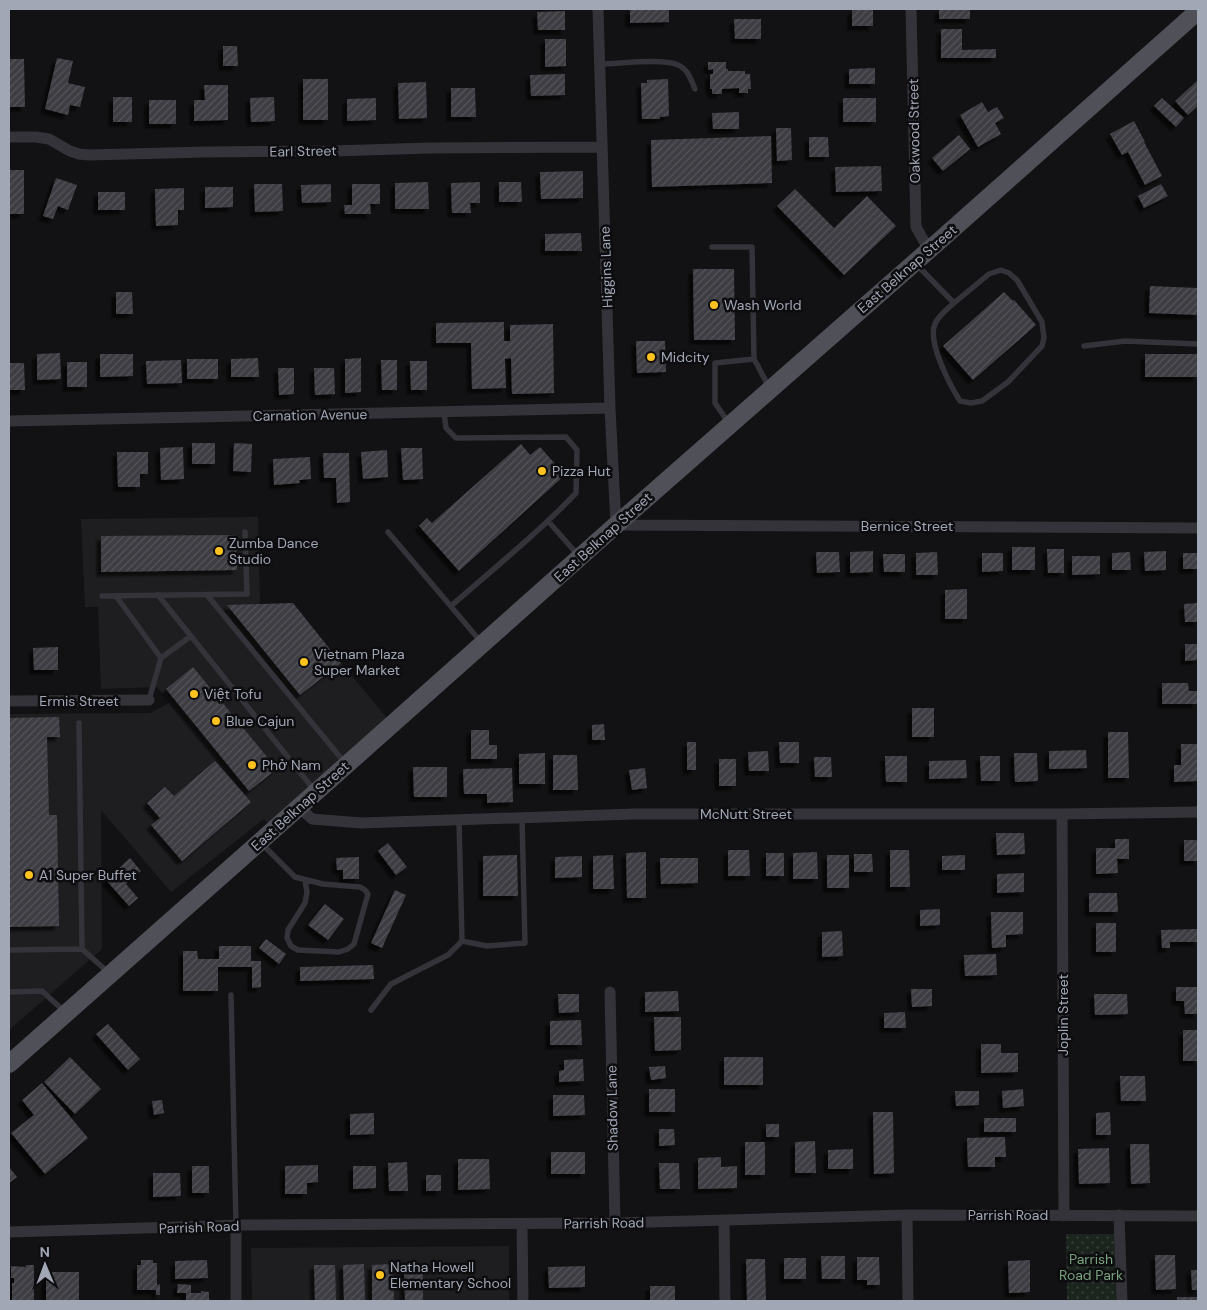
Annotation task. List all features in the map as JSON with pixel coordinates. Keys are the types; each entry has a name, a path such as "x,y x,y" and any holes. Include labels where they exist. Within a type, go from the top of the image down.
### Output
{"main road":[{"name":"East Belknap Street","path":"9,1064 1198,11"}],"street":[{"name":"Higgins Lane","path":"598,9 610,408 616,525"},
{"name":"Oakwood Street","path":"911,9 916,227 929,250"},
{"name":"Earl Street","path":"9,137 49,139 70,151 89,155 430,148 602,147"},
{"name":"Carnation Avenue","path":"9,421 610,408"},
{"name":"Bernice Street","path":"616,525 1198,528"},
{"name":"Ermis Street","path":"9,701 149,700"},
{"name":"McNutt Street","path":"299,807 312,819 361,823 634,814 1062,814 1198,812"},
{"name":"Joplin Street","path":"1062,814 1064,1216"},
{"name":"Shadow Lane","path":"610,992 615,1223"},
{"name":"Parrish Road","path":"9,1232 236,1226 615,1223 907,1215 1198,1216"},
{"path":"907,1215 908,1301"},
{"path":"1119,1215 1122,1301"},
{"path":"724,1220 725,1301"},
{"path":"522,1224 523,1301"},
{"path":"236,1226 236,1301"}],"lane":[{"path":"600,64 662,62 678,65 688,73 695,89"},
{"path":"712,247 752,247 754,360 770,389"},
{"path":"915,263 954,304"},
{"path":"1001,270 1009,273 1017,280 1042,322 1044,338 1042,346 1008,382 982,401 971,403 960,401 950,384 936,350 933,335 934,325 939,317 954,304 989,274 1001,270"},
{"path":"1084,346 1125,341 1198,344"},
{"path":"730,424 715,403 715,362 754,360"},
{"path":"444,412 446,428 456,438 566,437 577,450 576,493 548,521 451,606"},
{"path":"548,521 580,557"},
{"path":"102,596 247,594 245,532"},
{"path":"388,532 482,644"},
{"path":"207,595 346,765"},
{"path":"116,596 160,658"},
{"path":"158,596 316,792"},
{"path":"149,700 160,658 191,636"},
{"path":"79,723 82,949"},
{"path":"462,941 487,946 526,943 522,818"},
{"path":"370,1010 391,984 448,955 462,941 459,820"},
{"path":"260,842 295,877 323,884 360,887 365,890 368,894 354,944 348,949 340,952 298,950 291,946 287,938 288,930 304,903 307,892 305,880"},
{"path":"9,950 82,949 111,974"},
{"path":"9,992 42,991 67,1014"},
{"path":"231,995 236,1226"}],"shaded area":[{"path":"258,517 260,604 341,663 392,724 274,830 264,819 171,892 101,810 102,949 9,1030 9,714 150,713 169,703 183,719 157,687 101,689 98,607 85,607 81,519"},
{"name":"Natha Howell Elementary School","path":"509,1246 509,1301 252,1301 251,1248"}],"green space":[{"name":"Parrish Road Park","path":"1066,1234 1115,1234 1116,1301 1067,1301"}],"building":[{"path":"630,9 669,10 669,22 630,23"},
{"path":"873,9 873,26 852,26 852,10"},
{"path":"939,9 970,9 970,19 939,19"},
{"path":"565,11 565,30 538,30 537,12"},
{"path":"734,19 761,19 761,39 735,39"},
{"path":"941,29 962,29 962,50 996,49 996,58 941,58"},
{"path":"545,39 566,39 566,66 545,67"},
{"path":"223,46 237,46 238,66 223,66"},
{"path":"57,58 73,61 68,83 85,87 80,107 70,105 68,115 45,109"},
{"path":"9,59 24,59 25,107 9,107"},
{"path":"708,62 726,62 726,69 728,71 745,71 745,74 750,74 751,89 748,89 748,93 739,93 739,88 722,89 722,94 712,94 710,74 713,74 713,69 708,70"},
{"path":"875,68 875,84 849,84 849,69"},
{"path":"565,74 565,95 531,96 530,75"},
{"path":"303,79 328,79 328,120 303,120"},
{"path":"668,79 669,116 660,117 660,119 642,119 641,83 647,83 647,80"},
{"path":"1198,80 1198,106 1188,115 1175,101"},
{"path":"426,82 427,118 399,119 398,83"},
{"path":"204,85 228,85 228,120 194,121 194,100 205,100"},
{"path":"451,88 475,88 476,117 451,117"},
{"path":"113,97 132,97 132,122 113,122"},
{"path":"274,97 275,121 251,122 250,98"},
{"path":"376,98 376,120 347,121 347,99"},
{"path":"843,98 876,98 876,122 843,122"},
{"path":"1162,98 1184,118 1176,127 1154,106"},
{"path":"149,100 176,100 176,124 149,124"},
{"path":"982,102 988,112 997,107 1004,118 995,123 1001,134 978,147 960,115"},
{"path":"739,112 739,129 713,129 712,113"},
{"path":"1134,121 1162,176 1145,185 1128,152 1122,155 1110,134"},
{"path":"776,128 791,128 792,160 777,161"},
{"path":"959,135 970,149 943,171 932,158"},
{"path":"771,136 772,183 652,187 651,140"},
{"path":"809,137 828,137 829,157 809,157"},
{"path":"881,166 882,191 836,192 835,167"},
{"path":"9,170 24,170 24,214 9,214"},
{"path":"583,171 583,198 541,199 540,172"},
{"path":"56,178 77,185 68,210 58,206 53,219 43,216"},
{"path":"428,182 429,209 395,209 395,183"},
{"path":"480,182 480,203 470,203 471,213 452,213 451,183"},
{"path":"499,182 521,182 522,202 499,202"},
{"path":"254,184 282,184 283,211 255,212"},
{"path":"331,184 331,202 302,203 301,185"},
{"path":"352,184 380,184 380,204 370,204 371,214 345,214 344,205 352,205"},
{"path":"1161,184 1168,196 1144,208 1138,196"},
{"path":"205,187 233,187 233,207 205,208"},
{"path":"184,188 184,210 178,210 178,225 156,226 155,189"},
{"path":"795,189 834,228 867,196 896,226 844,275 777,206"},
{"path":"98,192 125,192 125,210 98,210"},
{"path":"581,233 582,251 545,251 545,234"},
{"name":"Wash World","path":"693,269 734,269 735,340 694,340"},
{"path":"1150,286 1198,288 1198,315 1149,313"},
{"path":"116,292 132,292 133,314 116,314"},
{"path":"1004,292 1014,300 1036,325 973,380 943,346"},
{"path":"504,322 504,341 510,341 510,325 553,324 554,393 512,394 511,358 505,359 506,388 472,389 471,343 436,343 436,323"},
{"name":"Midcity","path":"636,341 665,341 666,372 637,373"},
{"path":"60,353 61,379 37,380 37,354"},
{"path":"100,354 133,354 133,376 100,377"},
{"path":"1145,354 1198,354 1198,377 1145,377"},
{"path":"258,358 259,377 231,377 231,359"},
{"path":"361,358 361,392 345,393 345,359"},
{"path":"187,359 218,359 218,379 187,379"},
{"path":"181,360 182,383 147,384 146,361"},
{"path":"381,360 397,360 397,390 382,390"},
{"path":"410,361 427,361 427,390 411,390"},
{"path":"67,362 87,362 87,387 67,387"},
{"path":"9,363 24,363 25,390 9,390"},
{"path":"278,368 294,368 294,394 279,395"},
{"path":"314,368 334,368 335,394 315,395"},
{"path":"192,443 215,443 215,464 192,464"},
{"path":"234,443 252,444 251,472 233,471"},
{"path":"521,444 530,455 540,447 565,475 459,571 419,526 427,518 432,523"},
{"path":"183,447 184,479 161,480 160,448"},
{"path":"401,448 422,448 423,479 403,480"},
{"path":"387,450 388,477 363,479 361,452"},
{"path":"117,452 148,452 148,474 140,474 140,487 118,487"},
{"path":"323,453 349,453 350,502 337,503 336,478 324,478"},
{"path":"310,457 311,479 299,480 300,483 274,485 273,459"},
{"path":"236,535 237,570 101,572 101,536"},
{"path":"1012,547 1035,547 1035,570 1012,570"},
{"path":"1047,549 1064,549 1064,573 1048,573"},
{"path":"873,551 873,572 850,573 850,552"},
{"path":"1166,551 1166,570 1145,571 1144,552"},
{"path":"816,552 839,552 840,572 817,573"},
{"path":"937,552 938,575 916,575 916,553"},
{"path":"1130,552 1131,570 1112,570 1112,553"},
{"path":"982,553 1003,553 1003,571 982,572"},
{"path":"1183,553 1198,553 1198,569 1183,569"},
{"path":"883,554 905,554 905,572 884,572"},
{"path":"1072,556 1100,556 1100,574 1072,575"},
{"path":"967,589 967,619 945,619 945,590"},
{"path":"293,603 341,663 300,695 227,605"},
{"path":"1198,603 1198,622 1185,622 1184,604"},
{"path":"1185,644 1198,644 1198,660 1185,661"},
{"path":"58,647 58,670 34,670 33,648"},
{"path":"193,667 277,769 249,791 166,689"},
{"path":"1162,683 1188,683 1189,691 1197,691 1197,704 1162,704"},
{"path":"912,708 934,708 934,737 912,737"},
{"path":"59,717 60,737 47,737 49,815 57,815 59,926 9,927 9,718"},
{"path":"604,724 605,740 592,740 592,725"},
{"path":"471,730 489,730 489,745 497,745 497,759 471,759"},
{"path":"1108,732 1128,732 1129,778 1108,778"},
{"path":"687,742 696,742 696,770 687,770"},
{"path":"779,742 799,742 799,763 780,763"},
{"path":"1181,744 1198,744 1198,781 1174,782 1174,765 1181,765"},
{"path":"1086,750 1087,768 1049,769 1049,751"},
{"path":"768,751 769,771 749,771 748,752"},
{"path":"545,753 545,784 519,784 519,754"},
{"path":"1014,753 1037,753 1038,781 1015,782"},
{"path":"553,755 577,755 578,790 553,790"},
{"path":"885,756 907,756 907,782 886,782"},
{"path":"980,756 1000,756 1000,781 981,781"},
{"path":"814,757 831,757 832,777 815,777"},
{"path":"719,759 736,759 736,786 719,786"},
{"path":"966,760 967,778 929,779 929,761"},
{"path":"215,761 251,802 182,861 151,825 160,818 147,803 165,787 174,796"},
{"path":"413,767 447,767 447,797 414,797"},
{"path":"512,768 513,802 487,803 487,794 464,794 463,769"},
{"path":"645,768 647,788 632,790 629,770"},
{"path":"996,833 1024,833 1025,854 997,855"},
{"path":"1115,839 1129,839 1129,859 1117,859 1118,873 1096,874 1096,848 1115,848"},
{"path":"1184,840 1198,840 1198,861 1184,861"},
{"path":"388,843 407,867 396,875 378,851"},
{"path":"728,850 749,850 750,876 728,876"},
{"path":"890,850 909,850 910,887 890,887"},
{"path":"646,852 646,898 627,898 626,853"},
{"path":"817,852 818,879 793,879 793,853"},
{"path":"766,853 784,853 784,876 766,876"},
{"path":"854,854 872,854 873,872 854,872"},
{"path":"517,855 518,896 483,896 483,856"},
{"path":"613,855 614,889 593,889 593,856"},
{"path":"827,855 849,855 849,888 827,888"},
{"path":"965,855 965,870 942,870 942,856"},
{"path":"582,856 582,877 555,878 555,857"},
{"path":"359,857 359,879 343,879 343,870 337,870 336,858"},
{"path":"130,858 141,871 126,884 138,898 129,906 106,880"},
{"path":"660,858 698,858 698,883 661,884"},
{"path":"1024,873 1024,892 997,893 997,874"},
{"path":"395,890 406,895 382,948 371,943"},
{"path":"1089,893 1117,893 1118,912 1089,912"},
{"path":"325,904 344,919 328,940 308,925"},
{"path":"940,909 940,925 920,926 920,910"},
{"path":"991,912 1023,912 1023,934 1006,935 1006,947 992,948"},
{"path":"1096,923 1116,923 1116,952 1096,952"},
{"path":"1198,929 1198,942 1170,942 1170,948 1162,948 1161,930"},
{"path":"842,931 843,956 822,957 822,932"},
{"path":"266,939 286,954 279,964 259,948"},
{"path":"219,946 251,946 251,961 261,961 261,987 252,988 252,967 218,967 218,991 183,991 183,951 197,951 198,959 219,959"},
{"path":"996,954 997,975 965,976 964,955"},
{"path":"373,965 374,979 300,981 300,967"},
{"path":"1176,987 1198,987 1198,1014 1185,1014 1184,1001 1176,1001"},
{"path":"911,989 932,989 932,1006 912,1007"},
{"path":"678,991 679,1011 645,1012 645,992"},
{"path":"558,994 579,994 579,1012 559,1013"},
{"path":"1094,994 1127,994 1128,1014 1095,1015"},
{"path":"905,1012 906,1028 884,1028 884,1013"},
{"path":"654,1017 681,1017 681,1050 655,1051"},
{"path":"581,1020 582,1045 550,1045 550,1021"},
{"path":"108,1024 140,1059 128,1070 96,1034"},
{"path":"1183,1030 1198,1030 1198,1061 1183,1061"},
{"path":"981,1044 1001,1044 1001,1053 1018,1053 1018,1072 981,1073"},
{"path":"70,1057 101,1089 75,1114 44,1082"},
{"path":"724,1057 763,1057 763,1085 724,1085"},
{"path":"583,1059 584,1081 559,1082 559,1071 564,1070 564,1060"},
{"path":"665,1066 666,1078 651,1080 649,1067"},
{"path":"1120,1076 1145,1076 1146,1101 1121,1101"},
{"path":"42,1083 88,1138 45,1174 11,1133 34,1115 22,1100"},
{"path":"649,1089 675,1089 675,1112 649,1112"},
{"path":"1023,1089 1024,1106 1003,1108 1002,1091"},
{"path":"955,1091 979,1091 979,1105 956,1106"},
{"path":"553,1095 584,1095 585,1115 553,1116"},
{"path":"162,1100 164,1113 154,1115 152,1101"},
{"path":"873,1112 893,1112 894,1173 874,1174"},
{"path":"1110,1112 1111,1135 1096,1135 1096,1113"},
{"path":"374,1113 374,1134 350,1135 350,1114"},
{"path":"984,1118 1016,1118 1016,1132 984,1132"},
{"path":"766,1124 779,1124 779,1137 766,1137"},
{"path":"659,1129 674,1129 675,1145 659,1146"},
{"path":"1005,1137 1006,1157 995,1157 995,1167 968,1167 967,1138"},
{"path":"815,1141 816,1173 795,1173 795,1142"},
{"path":"745,1142 765,1142 765,1175 745,1175"},
{"path":"1130,1144 1149,1144 1150,1183 1131,1184"},
{"path":"1109,1148 1110,1183 1079,1184 1078,1149"},
{"path":"853,1149 853,1169 828,1169 828,1150"},
{"path":"551,1152 585,1152 585,1174 551,1174"},
{"path":"721,1157 721,1167 737,1166 737,1188 698,1189 698,1158"},
{"path":"458,1159 489,1159 490,1189 458,1190"},
{"path":"407,1162 408,1191 389,1191 388,1163"},
{"path":"659,1163 679,1163 680,1189 660,1189"},
{"path":"318,1165 318,1182 307,1183 307,1194 285,1194 285,1166"},
{"path":"192,1166 209,1166 209,1193 192,1193"},
{"path":"353,1166 376,1166 376,1188 353,1189"},
{"path":"9,1167 17,1177 9,1183"},
{"path":"153,1173 180,1173 181,1196 153,1197"},
{"path":"426,1175 441,1175 441,1191 426,1191"},
{"path":"1155,1255 1175,1255 1176,1289 1156,1290"},
{"path":"821,1256 845,1256 845,1279 822,1279"},
{"path":"857,1257 879,1257 880,1285 867,1285 867,1280 857,1280"},
{"path":"784,1258 806,1258 806,1279 784,1279"},
{"path":"746,1259 765,1259 766,1301 747,1301"},
{"path":"141,1260 153,1260 153,1263 157,1263 157,1285 160,1284 160,1295 156,1295 156,1290 137,1290 137,1265 141,1265"},
{"path":"207,1260 208,1278 175,1279 175,1261"},
{"path":"1030,1260 1030,1292 1009,1293 1008,1261"},
{"path":"364,1264 365,1301 344,1301 343,1265"},
{"path":"393,1264 394,1301 372,1301 372,1265"},
{"path":"26,1265 34,1265 34,1301 12,1301 12,1283 14,1283 14,1278 11,1278 11,1266 26,1267"},
{"path":"314,1265 335,1265 336,1301 315,1301"},
{"path":"404,1265 423,1265 423,1301 405,1301"},
{"path":"585,1266 585,1287 549,1288 548,1267"},
{"path":"1191,1270 1198,1270 1198,1290 1192,1290"},
{"path":"46,1272 79,1272 79,1301 46,1301"},
{"path":"178,1284 191,1285 191,1293 209,1292 209,1301 186,1301 186,1293 177,1293"},
{"path":"650,1286 675,1286 675,1301 650,1301"},
{"path":"1177,1297 1198,1297 1198,1301 1177,1301"}],"place":[{"name":"Wash World","path":"714,305"},
{"name":"Midcity","path":"651,357"},
{"name":"Pizza Hut","path":"542,471"},
{"name":"Zumba Dance Studio","path":"219,551"},
{"name":"Vietnam Plaza Super Market","path":"304,662"},
{"name":"Việt Tofu","path":"194,694"},
{"name":"Blue Cajun","path":"216,721"},
{"name":"Phở Nam","path":"252,765"},
{"name":"A1 Super Buffet","path":"29,875"},
{"name":"Natha Howell Elementary School","path":"380,1275"}]}
